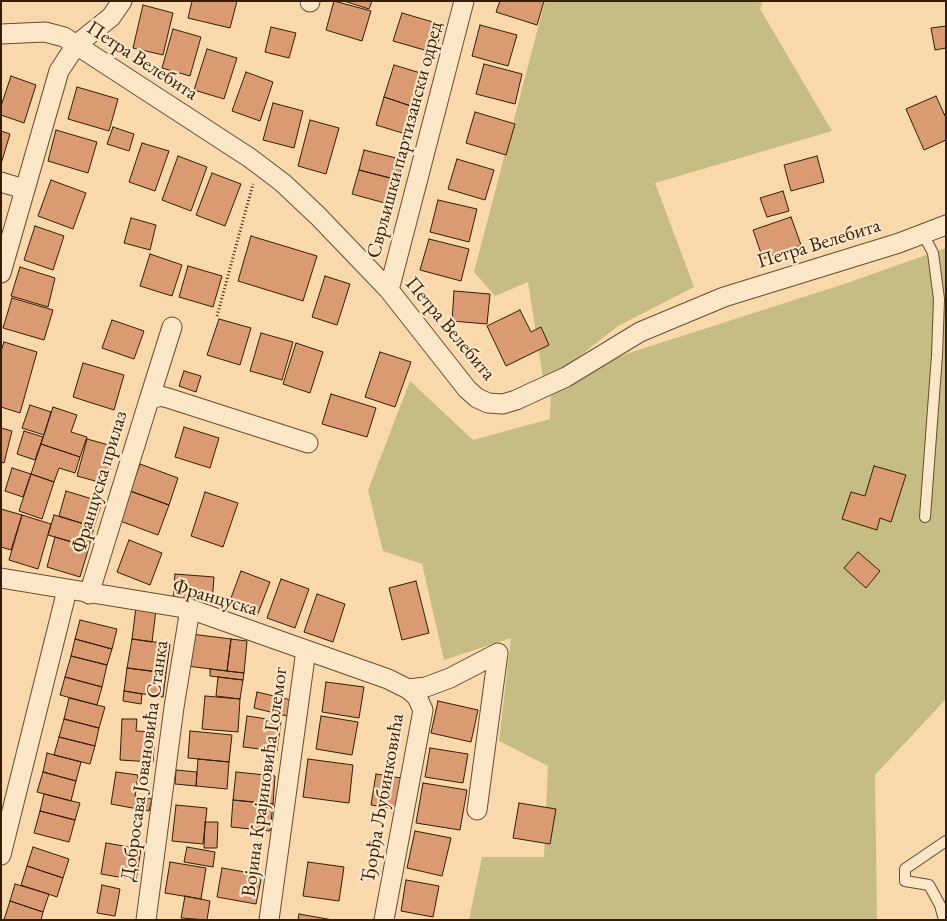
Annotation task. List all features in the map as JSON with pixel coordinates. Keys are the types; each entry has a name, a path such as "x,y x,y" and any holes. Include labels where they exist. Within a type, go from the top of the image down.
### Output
{"street":[{"path":"1,273 55,81 64,62 76,45 111,17 122,1"},
{"name":"Сврљишки партизански одред","path":"389,290 464,1"},
{"name":"Петра Велебита","path":"1,34 45,32 64,37 259,165 283,183 318,216 389,290 467,389 483,402 503,404 516,400 566,376 640,332 724,297 900,243 946,225"},
{"path":"1,182 24,189"},
{"path":"149,400 172,327"},
{"name":"Француска прилаз","path":"89,594 149,400 160,396 168,398 308,443"},
{"name":"Француска","path":"1,578 190,610 306,650 408,689"},
{"path":"1,855 67,590"},
{"name":"Добросава Јовановића Станка","path":"146,920 174,707 190,610"},
{"name":"Војина Крајиновића Големог","path":"269,920 306,650"},
{"path":"408,689 426,687 450,678 498,653 476,810"},
{"name":"Ђорђа Љубинковића","path":"384,920 423,710 417,697 408,689"}],"lane":[{"path":"923,234 933,253 941,355 925,518"},
{"path":"944,920 940,905 929,885 904,880 905,868 946,841"}],"path":[{"path":"216,316 259,165"}],"shaded area":[{"path":"545,1 763,1 760,9 832,131 655,183 694,287 618,326 544,384 528,282 495,296 474,272"},
{"path":"946,248 946,699 875,775 877,920 469,920 482,857 544,857 548,766 499,741 511,638 444,660 422,564 383,551 368,490 410,381 473,440 550,419 551,389 595,367 629,353 847,283"}],"building":[{"path":"192,1 237,1 230,28 188,18"},
{"path":"334,1 371,11 362,41 326,30"},
{"path":"344,1 372,1 369,9"},
{"path":"500,1 544,1 537,25 496,12"},
{"path":"143,5 173,13 163,55 133,48"},
{"path":"402,13 443,25 435,53 393,41"},
{"path":"480,25 517,35 508,66 472,56"},
{"path":"946,26 946,48 935,50 931,28"},
{"path":"271,27 296,33 289,58 265,52"},
{"path":"173,29 201,37 190,76 162,68"},
{"path":"207,49 237,58 224,99 194,90"},
{"path":"484,64 522,74 515,104 476,94"},
{"path":"394,65 427,75 417,108 384,97"},
{"path":"246,72 273,82 260,121 232,111"},
{"path":"11,76 36,85 24,123 1,115 1,106"},
{"path":"77,87 118,99 109,131 68,119"},
{"path":"936,96 946,118 946,140 924,150 906,109"},
{"path":"384,97 417,108 409,135 376,125"},
{"path":"273,103 303,111 294,148 263,140"},
{"path":"475,112 515,124 506,155 466,143"},
{"path":"310,120 339,128 326,174 298,166"},
{"path":"113,127 134,134 129,151 107,144"},
{"path":"56,130 97,142 88,173 48,161"},
{"path":"1,131 10,134 1,164"},
{"path":"142,143 169,151 155,191 129,182"},
{"path":"364,150 404,160 398,180 359,170"},
{"path":"178,156 207,167 191,211 162,200"},
{"path":"817,156 824,182 791,191 784,165"},
{"path":"457,159 494,170 485,200 448,189"},
{"path":"359,170 398,180 392,205 352,194"},
{"path":"212,173 241,184 225,226 196,215"},
{"path":"51,180 86,193 73,229 38,216"},
{"path":"783,191 789,211 767,217 760,198"},
{"path":"438,200 477,209 469,242 430,232"},
{"path":"791,217 801,245 763,259 753,230"},
{"path":"131,218 156,225 150,250 124,243"},
{"path":"35,226 64,236 53,270 24,260"},
{"path":"251,236 317,256 303,301 238,281"},
{"path":"429,239 469,249 461,281 420,270"},
{"path":"150,254 182,265 172,296 140,286"},
{"path":"188,266 222,276 213,307 179,297"},
{"path":"20,267 55,278 48,307 11,296"},
{"path":"325,276 350,284 337,325 312,317"},
{"path":"454,291 490,294 487,324 452,321"},
{"path":"12,298 53,310 44,340 3,328"},
{"path":"520,310 531,332 541,327 549,345 506,366 487,326"},
{"path":"219,319 251,328 240,365 207,355"},
{"path":"112,320 144,331 134,359 102,348"},
{"path":"261,333 293,342 282,380 250,371"},
{"path":"4,342 37,352 20,413 1,407 1,351"},
{"path":"296,343 323,352 310,393 283,384"},
{"path":"380,352 411,362 395,407 365,397"},
{"path":"83,363 124,375 114,410 73,397"},
{"path":"184,371 201,376 196,392 179,386"},
{"path":"331,394 376,408 367,437 322,424"},
{"path":"30,405 51,412 44,435 22,428"},
{"path":"53,407 77,415 71,432 87,437 80,457 41,444"},
{"path":"184,427 219,438 210,468 175,457"},
{"path":"1,428 12,431 4,463 1,462"},
{"path":"24,431 43,437 35,460 17,454"},
{"path":"87,439 116,447 106,484 77,476"},
{"path":"41,444 80,457 75,473 59,468 54,482 31,474"},
{"path":"140,464 178,478 169,505 130,491"},
{"path":"874,466 906,475 891,522 880,518 877,530 842,519 851,492 865,496"},
{"path":"12,468 31,474 23,497 5,491"},
{"path":"31,474 54,482 42,519 19,511"},
{"path":"66,491 102,502 94,527 59,516"},
{"path":"130,491 169,505 158,535 120,521"},
{"path":"205,492 238,503 223,547 191,536"},
{"path":"1,509 22,515 11,550 1,547"},
{"path":"22,515 51,524 38,569 9,560"},
{"path":"54,515 94,527 89,547 48,535"},
{"path":"55,537 89,547 80,577 47,567"},
{"path":"129,540 162,553 150,585 117,572"},
{"path":"858,552 880,571 866,588 844,568"},
{"path":"241,571 270,582 257,616 228,606"},
{"path":"175,574 214,577 212,603 173,600"},
{"path":"281,579 309,589 295,628 267,618"},
{"path":"416,581 429,633 402,640 389,588"},
{"path":"317,594 345,604 333,642 304,632"},
{"path":"136,607 156,610 152,642 132,639"},
{"path":"80,620 117,629 112,649 75,639"},
{"path":"191,634 231,639 227,671 187,666"},
{"path":"75,639 112,649 107,665 71,656"},
{"path":"132,639 170,644 166,673 127,668"},
{"path":"231,639 247,641 244,673 227,671"},
{"path":"71,656 107,665 102,687 65,677"},
{"path":"127,668 166,673 163,697 124,691"},
{"path":"210,669 244,673 243,680 210,676"},
{"path":"65,677 102,687 97,705 60,695"},
{"path":"218,677 243,680 240,699 216,696"},
{"path":"326,682 364,687 359,718 322,712"},
{"path":"124,691 142,694 141,704 123,701"},
{"path":"257,692 291,700 287,716 254,708"},
{"path":"205,696 240,699 238,732 202,729"},
{"path":"69,698 105,707 99,728 64,719"},
{"path":"438,701 478,710 471,742 431,733"},
{"path":"247,716 281,721 277,751 243,747"},
{"path":"321,716 358,722 352,755 316,749"},
{"path":"64,719 99,728 95,746 59,737"},
{"path":"122,719 137,719 136,731 155,732 153,762 120,760"},
{"path":"190,731 232,735 229,762 188,758"},
{"path":"59,737 95,746 90,764 54,755"},
{"path":"430,748 468,754 463,783 425,777"},
{"path":"47,753 81,762 76,781 43,772"},
{"path":"198,759 229,762 227,789 196,786"},
{"path":"308,759 353,765 349,803 303,797"},
{"path":"176,770 197,772 196,786 175,784"},
{"path":"43,772 76,781 71,801 37,792"},
{"path":"116,772 138,775 135,797 152,799 149,811 111,804"},
{"path":"236,772 275,776 273,804 233,800"},
{"path":"376,774 401,778 396,809 371,805"},
{"path":"423,783 467,790 460,830 416,823"},
{"path":"44,794 80,803 75,820 40,811"},
{"path":"233,800 273,804 270,831 231,827"},
{"path":"519,803 556,809 550,844 513,838"},
{"path":"176,805 207,808 203,844 172,841"},
{"path":"40,811 75,820 69,842 34,833"},
{"path":"205,822 218,822 217,848 204,848"},
{"path":"415,831 451,838 442,876 407,868"},
{"path":"106,843 141,849 136,880 101,874"},
{"path":"33,847 69,859 63,878 27,866"},
{"path":"187,847 215,852 213,867 184,862"},
{"path":"170,862 206,868 201,899 165,893"},
{"path":"308,862 344,867 339,901 303,896"},
{"path":"27,866 63,878 57,897 21,885"},
{"path":"222,868 262,875 256,904 217,897"},
{"path":"406,880 439,886 433,917 401,911"},
{"path":"15,884 49,894 43,912 10,901"},
{"path":"102,885 120,889 115,916 97,913"},
{"path":"185,896 210,901 207,920 181,918"},
{"path":"10,901 43,912 41,920 4,920"},
{"path":"299,914 333,920 298,920"}]}
